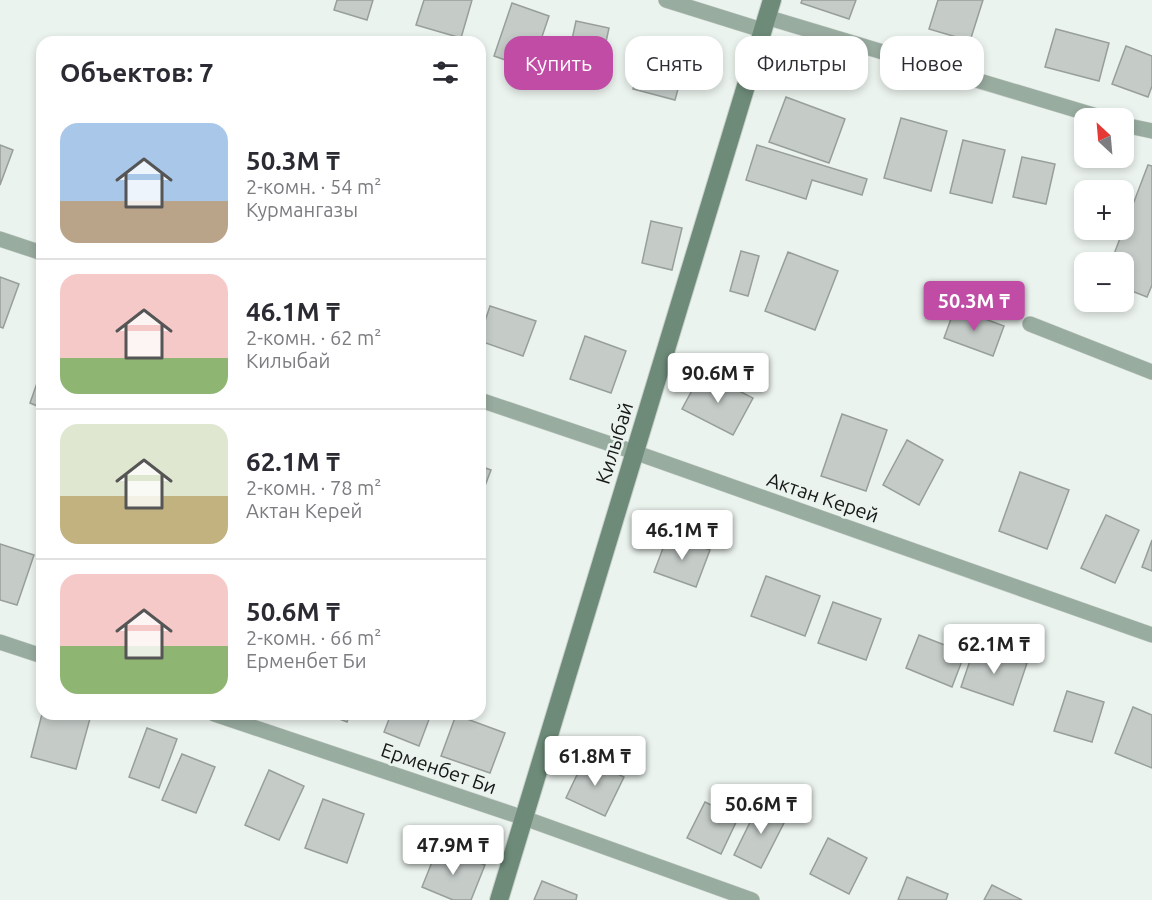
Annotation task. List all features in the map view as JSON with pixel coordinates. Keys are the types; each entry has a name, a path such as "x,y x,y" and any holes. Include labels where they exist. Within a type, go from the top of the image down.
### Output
{"street":[{"path":"666,0 767,16 1074,109"},
{"name":"Килыбай","path":"499,900 767,16"},
{"path":"1134,128 1152,131"},
{"path":"0,239 36,251"},
{"path":"1030,324 1152,372"},
{"name":"Актан Керей","path":"486,402 1152,635"},
{"path":"0,642 36,654"},
{"name":"Ерменбет Би","path":"232,720 524,818 752,900"}],"building":[{"path":"337,0 373,0 367,20 334,10"},
{"path":"424,0 472,0 462,36 416,25"},
{"path":"802,0 856,0 849,19 801,3"},
{"path":"938,0 983,0 972,36 953,36 929,29"},
{"path":"512,3 549,16 542,36 504,36 504,60 494,56"},
{"path":"576,21 609,28 607,36 573,36"},
{"path":"1056,29 1109,43 1099,81 1045,67"},
{"path":"1126,46 1152,56 1152,86 1148,97 1112,84"},
{"path":"637,90 678,90 675,100"},
{"path":"786,97 845,119 829,163 769,142"},
{"path":"901,118 947,131 931,191 884,178"},
{"path":"963,140 1005,150 992,203 950,193"},
{"path":"0,145 13,150 0,185"},
{"path":"757,145 867,179 862,195 812,180 806,199 746,180"},
{"path":"1022,157 1055,164 1046,204 1013,197"},
{"path":"1148,165 1152,166 1152,285 1147,297 1134,292 1134,252 1115,252 1119,240 1134,240 1134,202"},
{"path":"651,221 682,228 672,270 642,263"},
{"path":"741,251 759,256 748,296 730,291"},
{"path":"788,252 838,271 815,330 765,311"},
{"path":"0,277 19,284 3,328 0,327"},
{"path":"490,306 536,321 523,356 486,343 486,318"},
{"path":"955,308 1004,326 993,356 944,338"},
{"path":"585,336 626,351 611,393 570,379"},
{"path":"702,372 753,398 733,435 682,409"},
{"path":"36,386 36,406 30,403"},
{"path":"842,414 887,430 866,491 821,476"},
{"path":"907,440 943,460 919,505 883,485"},
{"path":"486,468 491,470 486,483"},
{"path":"1020,472 1069,490 1047,549 999,531"},
{"path":"1106,515 1139,530 1115,583 1081,568"},
{"path":"668,535 710,550 696,587 654,572"},
{"path":"1152,540 1152,571 1142,567"},
{"path":"0,544 34,555 17,605 0,600"},
{"path":"766,576 820,596 805,636 751,616"},
{"path":"833,602 881,619 866,660 818,643"},
{"path":"919,635 965,653 952,687 906,668"},
{"path":"975,646 1027,663 1013,705 961,687"},
{"path":"1067,691 1104,702 1092,742 1054,731"},
{"path":"1133,707 1152,715 1152,768 1115,753"},
{"path":"40,720 90,720 76,769 31,757"},
{"path":"389,720 429,720 419,746 384,732"},
{"path":"454,720 470,720 505,733 490,773 441,756"},
{"path":"147,728 177,739 159,788 129,777"},
{"path":"182,754 215,767 196,813 162,800"},
{"path":"585,758 624,777 605,816 566,798"},
{"path":"269,770 304,786 279,840 245,825"},
{"path":"323,799 364,814 347,863 305,848"},
{"path":"705,802 738,818 721,854 687,838"},
{"path":"760,802 788,815 761,868 734,855"},
{"path":"828,838 867,858 849,894 810,874"},
{"path":"438,847 485,865 471,900 453,900 422,887"},
{"path":"907,877 948,894 946,900 898,900"},
{"path":"542,881 577,895 576,900 534,900"},
{"path":"992,885 1022,900 984,900"}]}
